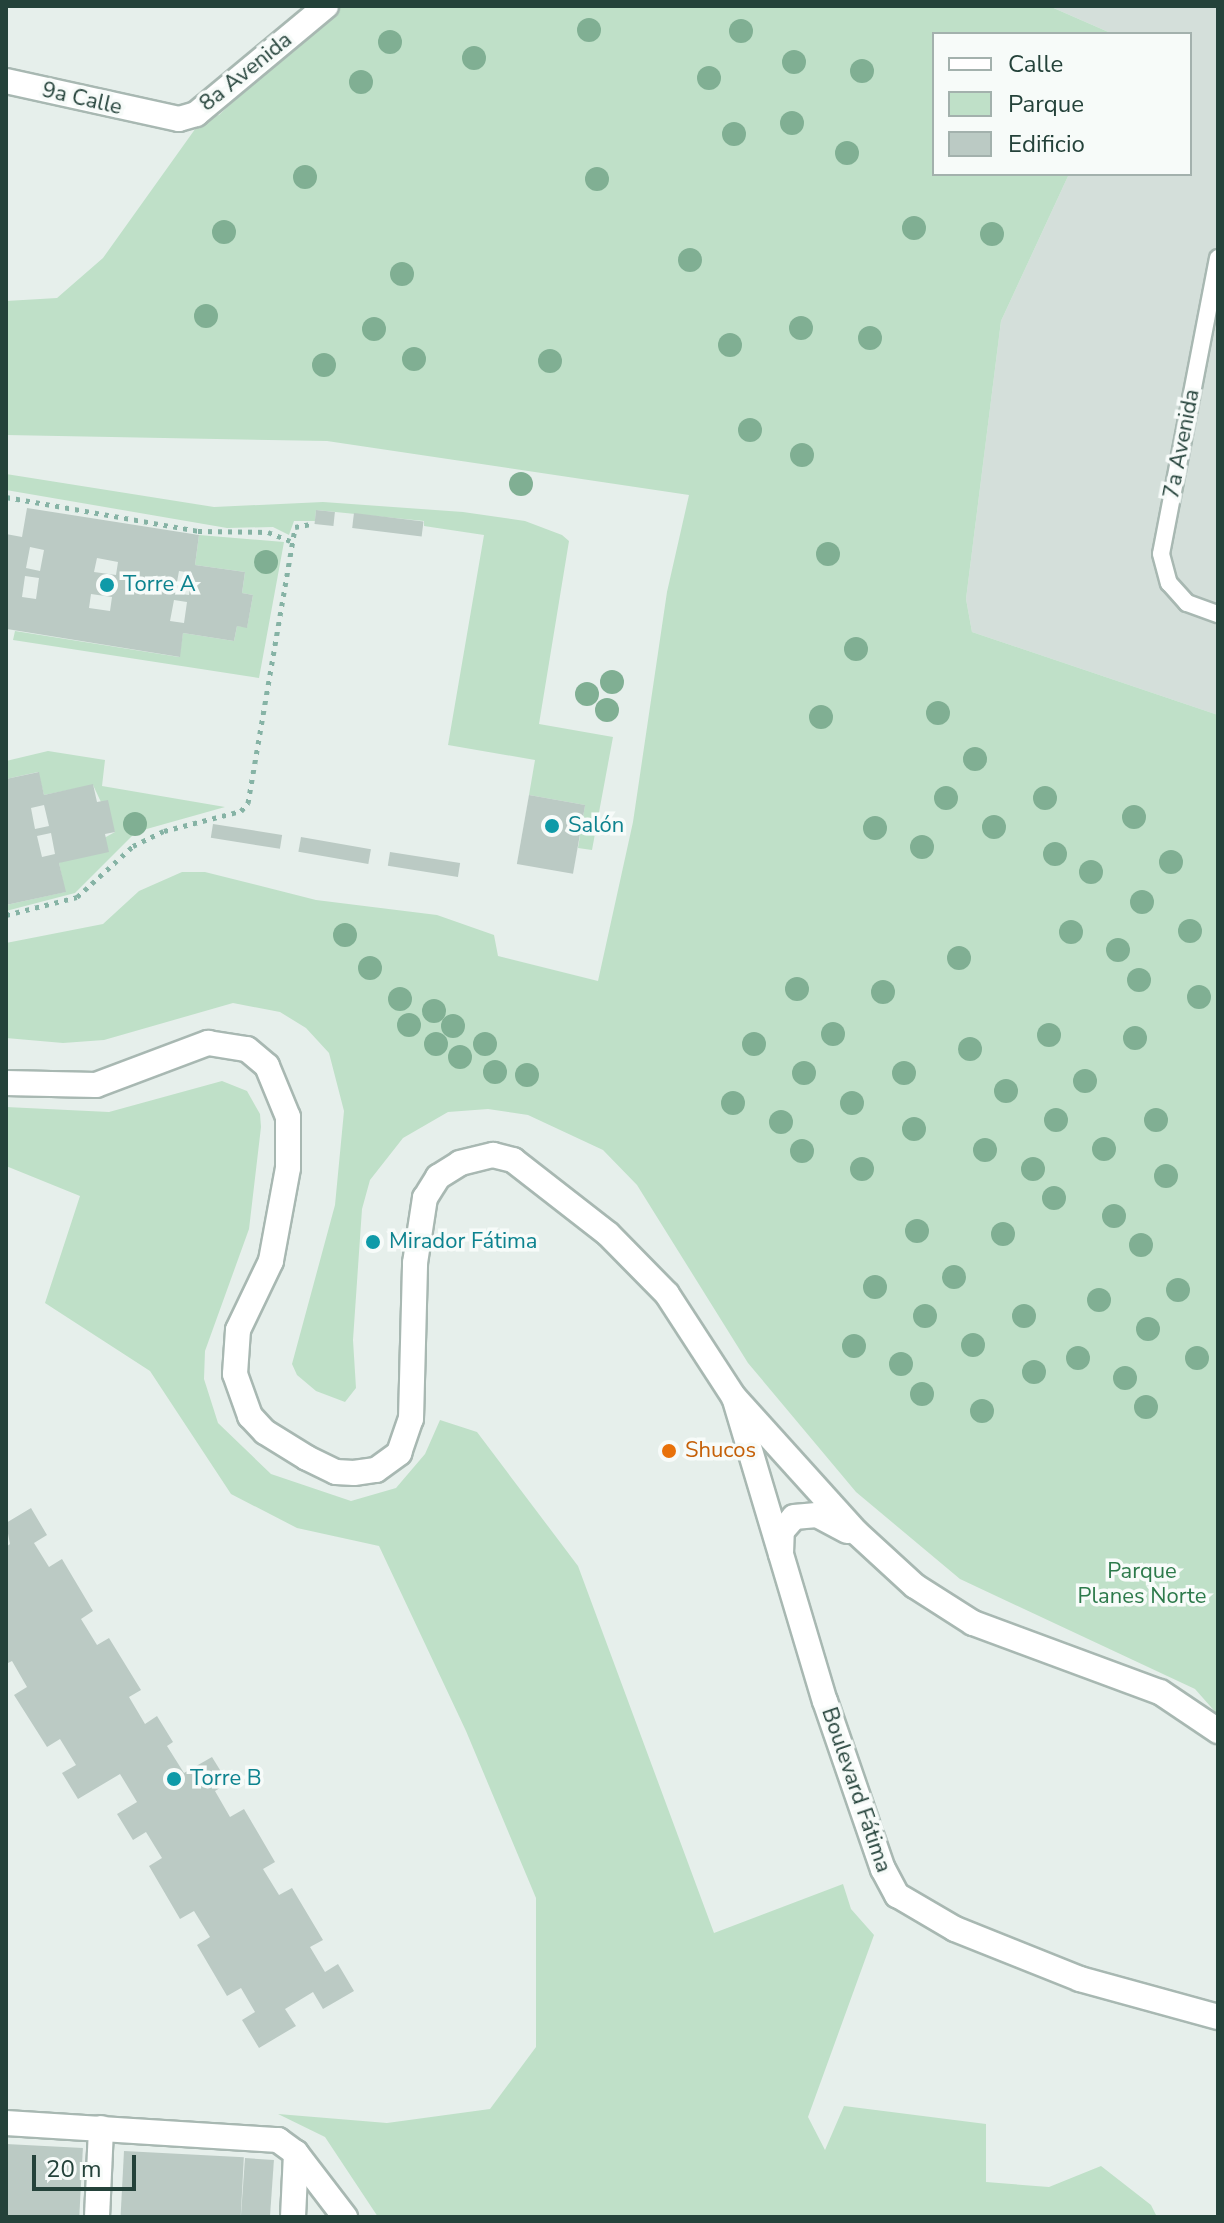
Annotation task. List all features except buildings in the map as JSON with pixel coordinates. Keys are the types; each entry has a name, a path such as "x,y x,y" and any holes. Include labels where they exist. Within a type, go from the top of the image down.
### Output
{"street":[{"name":"8a Avenida","path":"157,117 196,114 326,6"},
{"name":"9a Calle","path":"6,81 157,117"},
{"name":"Boulevard Fátima","path":"6,1083 96,1085 208,1043 247,1049 267,1066 288,1117 288,1168 271,1261 238,1330 236,1384 245,1407 265,1432 327,1469 376,1470 404,1444 411,1419 420,1212 438,1177 475,1157 493,1155 530,1169 608,1234 667,1294 734,1397 872,1548 915,1586 973,1623 1160,1692 1218,1731"},
{"name":"Boulevard Fátima","path":"734,1397 781,1564 883,1869 897,1895 955,1929 1080,1979 1218,2017"},
{"path":"781,1564 782,1531 794,1517 805,1515 828,1519 872,1548"},
{"path":"6,2123 262,2136 288,2144 345,2217"},
{"path":"97,2217 101,2128"},
{"path":"293,2217 296,2153"}],"lane":[{"name":"7a Avenida","path":"1218,258 1161,554 1169,583 1187,603 1218,614"}],"path":[{"path":"6,497 198,531 268,532 290,541"},
{"path":"6,915 68,901 88,890 133,846 164,831 241,811 248,803 295,527 311,524"}],"shaded area":[{"path":"1049,6 1218,6 1218,715 972,632 966,599 1001,321 1068,176 1192,176 1192,32 1108,32"}],"green space":[{"name":"Parque Planes Norte","path":"334,6 1049,6 1108,32 932,32 932,176 1068,176 1001,321 966,599 972,632 1218,715 1218,1715 1195,1689 960,1579 856,1492 748,1363 637,1185 603,1150 528,1115 488,1109 448,1112 403,1138 370,1180 362,1209 353,1340 356,1388 345,1402 316,1391 297,1375 292,1364 335,1205 344,1111 329,1053 306,1028 280,1012 233,1003 104,1040 63,1043 6,1038 6,943 103,924 139,891 182,872 205,872 316,900 437,915 494,935 498,956 598,981 633,822 667,592 689,495 327,441 6,435 6,301 57,298 103,258 203,118 219,115"},
{"path":"6,474 214,507 323,502 463,512 525,521 562,535 569,541 539,724 613,737 592,850 578,848 585,805 529,795 535,760 448,745 484,535 424,526 424,521 316,510 315,521 294,521 289,535 273,527 227,528 6,490"},
{"path":"199,535 284,542 259,678 13,640 15,631 179,657 183,633 234,641 237,626 247,627 253,595 242,593 245,572 195,565"},
{"path":"48,751 105,760 102,786 225,807 136,832 75,893 6,911 6,905 65,892 59,863 115,832 93,785 44,795 38,772 6,779 6,761"},
{"path":"222,1081 247,1091 260,1114 261,1127 249,1229 205,1351 204,1379 218,1423 271,1474 351,1501 396,1488 425,1454 440,1420 477,1432 578,1566 714,1933 843,1884 851,1909 874,1935 808,2117 825,2150 844,2106 986,2124 986,2182 1049,2187 1101,2166 1151,2205 1157,2217 378,2217 325,2137 278,2114 387,2123 490,2109 536,2047 536,1898 466,1731 379,1546 297,1528 231,1494 150,1371 45,1303 80,1196 6,1166 6,1107 109,1112"}],"place":[{"name":"Torre A","path":"107,585"},
{"name":"Salón","path":"552,826"},
{"name":"Mirador Fátima","path":"373,1242"},
{"name":"Shucos","path":"669,1451"},
{"name":"Torre B","path":"174,1779"}]}
